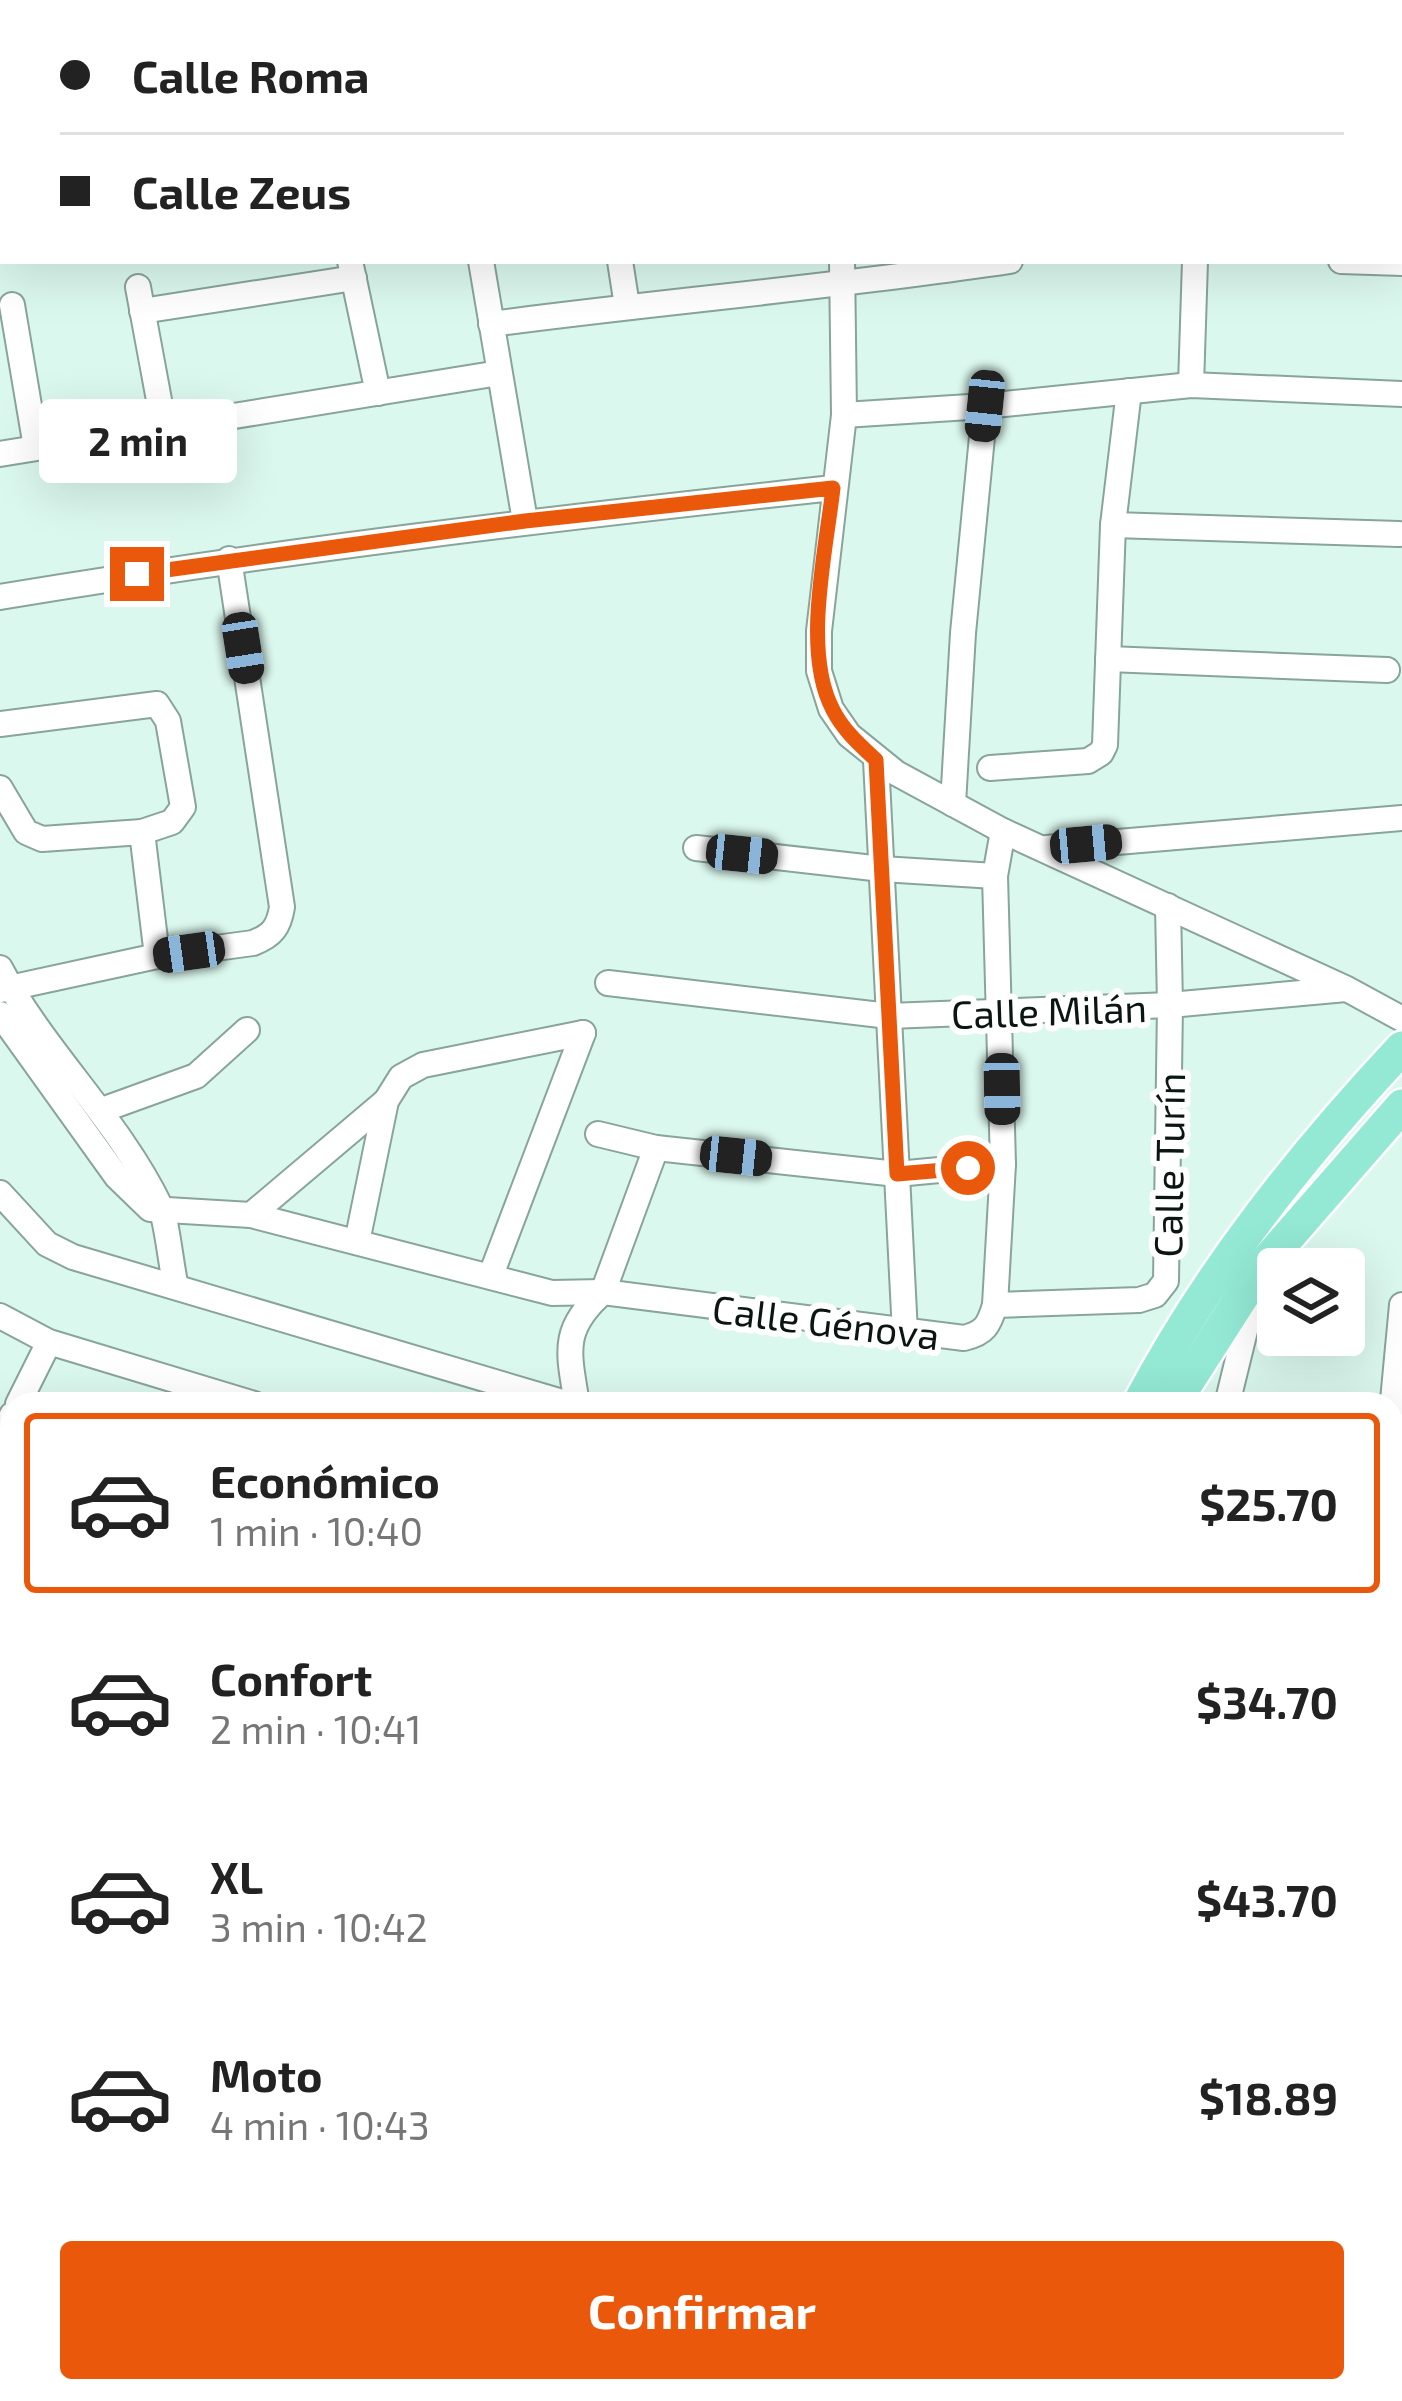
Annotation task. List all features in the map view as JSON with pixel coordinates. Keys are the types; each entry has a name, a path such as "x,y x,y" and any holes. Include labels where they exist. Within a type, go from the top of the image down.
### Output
{"main road":[{"path":"1146,1392 1244,1234 1402,1048"},
{"path":"1278,1248 1402,1106"},
{"path":"1182,1392 1257,1273"}],"street":[{"path":"481,264 525,521"},
{"path":"620,264 627,306"},
{"path":"491,324 842,274 971,264"},
{"path":"1191,385 1196,264"},
{"path":"164,427 140,299 352,269 378,393"},
{"path":"842,274 844,415 818,632 819,670 832,709 849,735 876,760 1003,831 1402,1018"},
{"path":"9,323 36,447"},
{"path":"0,454 499,373"},
{"path":"844,415 1191,385 1402,394"},
{"path":"990,768 1088,761 1102,753 1105,745 1114,525 1129,391"},
{"path":"953,804 963,633 985,406"},
{"path":"0,597 229,559 833,488"},
{"path":"1114,525 1399,535"},
{"path":"176,1287 163,1210 102,1109 3,982 266,938 279,922 282,907 229,559"},
{"path":"1108,659 1387,670"},
{"path":"0,724 149,704 162,707 183,807 172,821 142,832 42,839 26,832 0,788"},
{"path":"876,760 905,1333"},
{"path":"1041,848 1402,818"},
{"path":"994,1305 1003,1164 994,876 1003,831"},
{"path":"142,832 157,956"},
{"path":"696,848 994,876"},
{"name":"Calle Turín","path":"1166,1281 1168,906"},
{"name":"Calle Milán","path":"608,983 889,1016 1170,1005 1347,989"},
{"path":"0,1014 117,1177 150,1209 163,1210"},
{"path":"102,1109 196,1076 247,1030"},
{"path":"250,1216 386,1101 401,1077 423,1065 584,1033 491,1275"},
{"path":"357,1242 386,1101"},
{"path":"598,1134 656,1148 897,1174 1003,1164"},
{"path":"569,1392 567,1345 587,1306 603,1292 656,1148"},
{"path":"0,1192 47,1244 73,1257 541,1392"},
{"name":"Calle Génova","path":"163,1210 250,1216 566,1294 603,1292 964,1338 980,1334 989,1325 994,1305 1139,1300 1155,1295 1166,1281"},
{"path":"1230,1392 1257,1278"},
{"path":"1394,1392 1402,1306"},
{"path":"0,1316 49,1342 174,1392"},
{"path":"24,1392 49,1342"}],"route":[{"path":"137,574 525,521 833,488 818,632 819,670 832,709 849,735 876,760 897,1174 968,1168"}]}
